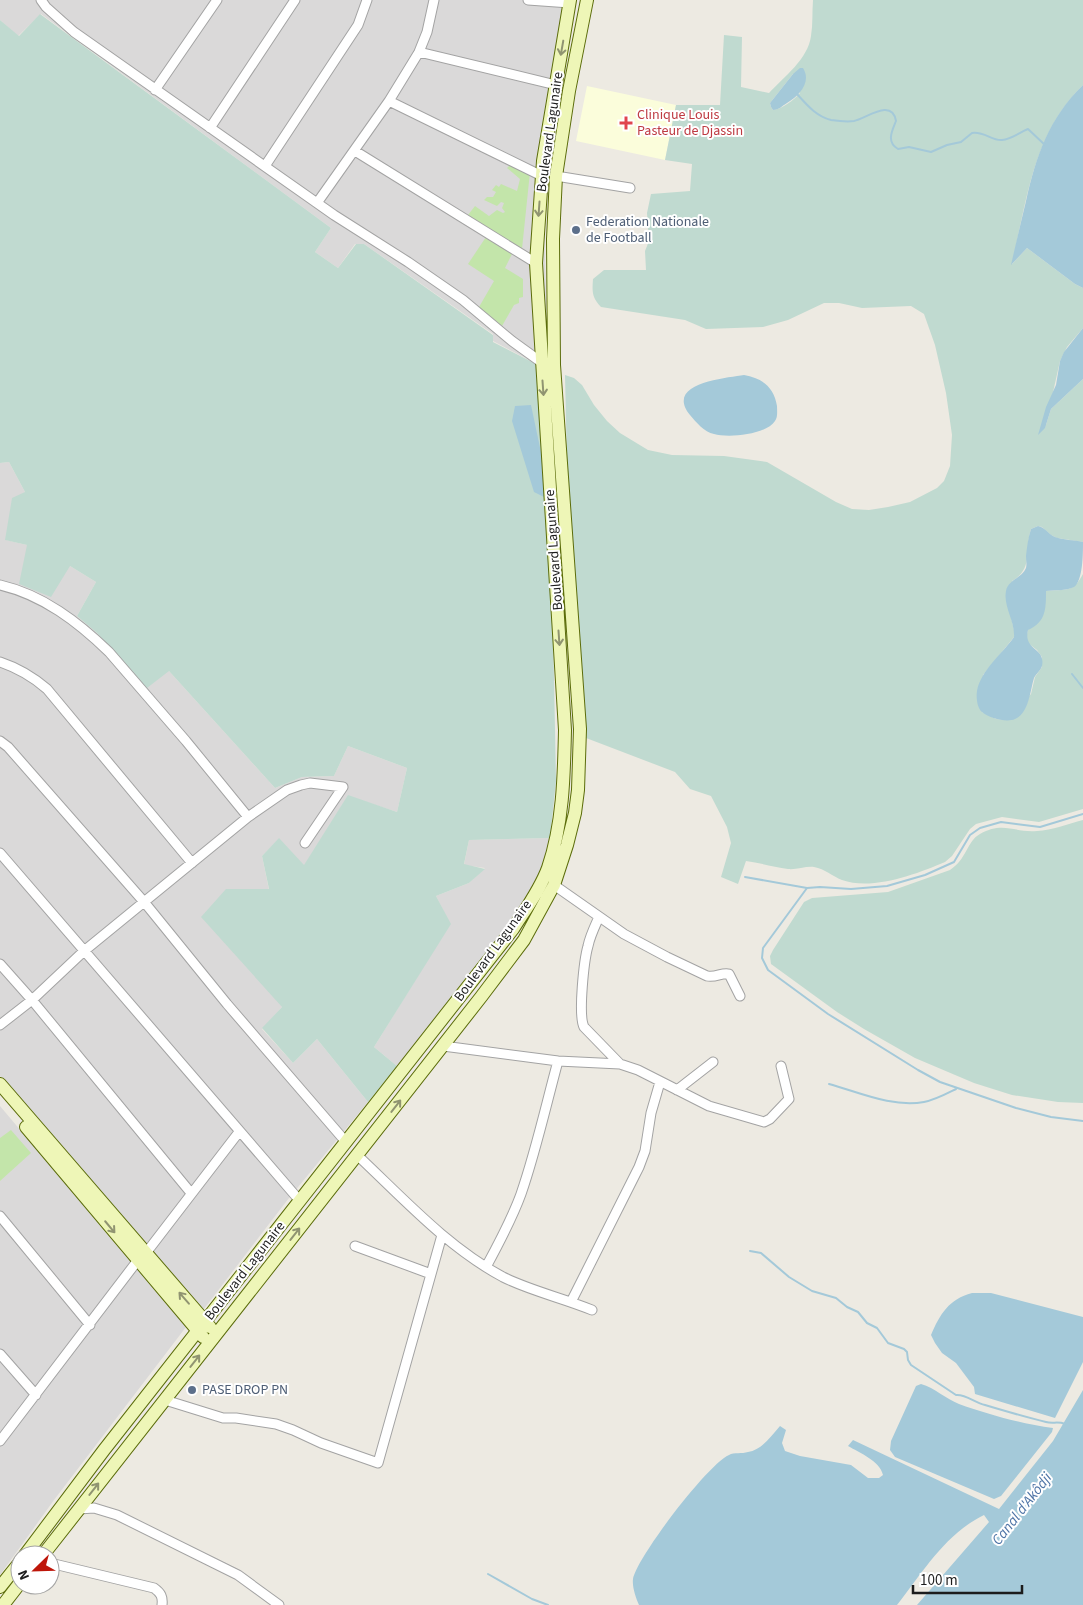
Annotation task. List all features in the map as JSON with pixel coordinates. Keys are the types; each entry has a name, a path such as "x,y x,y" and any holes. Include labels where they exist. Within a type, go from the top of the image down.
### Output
{"main road":[{"name":"Boulevard Lagunaire","path":"51,1545 443,1046 524,940 554,885 575,813 578,790 580,729 554,365 553,239 556,176 569,90 587,0"},
{"name":"Boulevard Lagunaire","path":"33,1545 104,1450 513,929 548,869 560,821 564,787 565,730 536,263 546,142 570,2"},
{"path":"0,1084 142,1257"},
{"path":"0,1096 212,1339"},
{"path":"0,1587 10,1574"},
{"path":"3,1605 11,1595"}],"street":[{"path":"41,0 51,12 74,32 317,203 463,300 512,341 541,362"},
{"path":"155,90 217,0"},
{"path":"210,128 296,0"},
{"path":"265,166 358,25 366,0"},
{"path":"317,203 390,101 419,52 427,32 434,0"},
{"path":"528,0 570,2"},
{"path":"419,52 556,85"},
{"path":"390,101 542,176"},
{"path":"355,150 536,263"},
{"path":"556,176 630,188"},
{"path":"0,585 25,593 46,603 64,614 96,639 186,741 248,816"},
{"path":"0,662 28,674 47,688 192,863"},
{"path":"0,741 8,747 145,903 346,1142"},
{"path":"0,1025 32,1000 84,951 145,903 248,816 287,790 301,785 310,783 343,787 305,843"},
{"path":"0,853 300,1201"},
{"path":"554,885 624,934 667,958 707,976 729,974 740,996"},
{"path":"599,917 591,934 586,953 582,992 582,1022 584,1027 620,1064"},
{"path":"0,964 32,1000 191,1194"},
{"path":"443,1046 558,1060 620,1064 638,1070 709,1106 745,1117 767,1121 790,1099 780,1066"},
{"path":"486,1267 508,1227 521,1195 558,1060"},
{"path":"677,1090 713,1062"},
{"path":"572,1302 639,1168 645,1151 651,1114 660,1082"},
{"path":"0,1441 239,1132"},
{"path":"357,1155 442,1235 486,1267 523,1286 592,1310"},
{"path":"0,1216 90,1324"},
{"path":"165,1400 223,1418 276,1424 321,1443 378,1463 442,1235"},
{"path":"355,1246 431,1274"},
{"path":"0,1354 36,1395"},
{"path":"78,1509 94,1508 126,1519 238,1575 279,1605"},
{"path":"60,1565 154,1588 163,1599 162,1605"}],"shaded area":[{"path":"0,0 569,0 543,187 548,370 493,341 493,334 364,244 355,244 338,268 315,252 331,228 41,14 18,36 0,20"},
{"path":"813,0 1083,0 1083,85 1066,104 1053,124 1034,168 1012,264 1027,248 1083,288 1083,328 1067,347 1060,361 1045,428 1051,409 1083,379 1083,542 1057,538 1038,526 1031,529 1026,565 1019,576 1012,581 1011,617 1014,637 983,675 982,712 996,719 1007,720 1031,694 1035,677 1042,667 1042,657 1028,643 1026,638 1028,630 1046,591 1068,589 1076,584 1083,574 1083,809 1039,822 1002,817 976,824 970,829 952,856 945,862 894,880 867,884 854,883 842,880 822,869 814,867 788,869 746,861 738,884 721,877 731,843 727,827 711,796 690,789 675,772 573,733 565,375 574,378 582,385 594,405 620,433 648,450 672,455 724,456 767,462 836,502 852,509 869,510 910,502 937,488 944,481 950,466 952,435 946,393 935,345 924,314 911,306 862,308 839,303 824,303 788,320 763,327 706,329 685,320 601,307 593,294 593,279 604,270 646,270 645,251 649,241 647,213 651,194 690,191 692,164 665,160 676,105 720,105 724,35 742,37 741,87 769,93 800,60 809,44","holes":["793,74 800,93 780,108 773,110 771,107 770,103"]},
{"path":"40,14 331,228 315,252 338,268 356,244 364,244 493,335 493,342 548,370 556,781 550,838 469,840 464,864 485,869 469,883 436,896 451,924 374,1047 397,1066 368,1102 317,1039 293,1063 262,1028 282,1007 201,917 226,889 269,889 262,856 279,838 304,865 348,795 397,812 407,768 348,746 334,776 302,777 275,788 169,671 147,688 97,633 77,616 96,582 70,566 51,597 19,584 27,545 5,540 12,498 25,492 9,462 0,463 0,20 19,36"},
{"name":"Clinique Louis Pasteur de Djassin","path":"587,86 676,105 665,160 576,141"},
{"path":"9,462 25,492 6,540 27,545 70,566 96,582 77,616 97,633 169,671 275,788 302,777 334,776 348,746 407,768 397,812 348,796 304,866 279,839 262,856 269,890 226,889 282,1007 262,1029 293,1063 317,1039 368,1102 289,1198 200,1314 0,1076 0,463"},
{"path":"1083,820 1083,1103 1058,1102 1012,1095 974,1083 915,1058 837,1012 771,964 770,956 773,950 804,902 812,898 888,892 950,870 960,861 972,841 988,830 1002,828 1029,831 1043,830"},
{"path":"550,838 539,886 397,1066 374,1047 450,924 436,896 469,883 485,868 464,865 469,840"},
{"path":"0,1106 186,1327 22,1545 10,1545 10,1561 0,1575"}],"green space":[{"path":"510,165 530,172 522,249 468,215 475,206 489,216 497,210 505,212 502,208 504,203 501,202 497,206 484,200 487,197 493,197 496,192 492,190 496,185 499,187 501,184 517,191 520,179 507,168"},
{"path":"486,237 512,254 505,268 523,279 523,297 519,298 519,303 514,305 502,326 479,307 494,281 468,264"},
{"path":"11,1130 31,1153 0,1181 0,1138"}],"water":[{"path":"800,68 803,68 806,78 800,93 779,109 773,110 770,103"},
{"path":"1083,85 1083,288 1027,248 1011,265 1039,153 1061,111"},
{"path":"1083,328 1083,379 1051,409 1045,428 1038,435 1046,407 1056,385 1060,361 1064,352"},
{"path":"744,375 762,381 770,389 777,406 775,421 764,429 746,434 728,436 710,433 690,415 684,404 685,396 691,389 700,384"},
{"path":"531,405 546,476 544,497 534,492 512,421 515,406"},
{"path":"1038,526 1055,537 1083,542 1081,573 1074,587 1064,590 1046,591 1046,604 1042,619 1028,630 1027,637 1031,646 1041,655 1041,668 1034,678 1026,707 1020,716 1012,720 998,719 980,710 977,702 977,691 987,669 1014,637 1013,625 1006,602 1006,591 1009,584 1026,568 1030,532 1031,529"},
{"path":"972,1293 991,1293 1083,1317 1083,1362 1055,1418 975,1394 974,1387 956,1363 942,1353 935,1343 931,1335 946,1308 957,1299"},
{"path":"921,1384 959,1404 1005,1418 1053,1428 1052,1432 1001,1496 994,1499 895,1457 890,1450 891,1441 916,1386"},
{"name":"Canal d'Akôdji","path":"1083,1390 1083,1605 917,1605 989,1522 984,1515 970,1523 946,1543 897,1605 639,1605 633,1579 637,1568 660,1532 690,1492 719,1462 731,1454 753,1451 766,1442 780,1426 786,1430 782,1443 785,1451 800,1456 851,1465 868,1478 879,1478 883,1475 874,1462 848,1446 853,1440 999,1509 1053,1441"}],"waterway":[{"path":"797,94 816,113 831,120 854,121 878,111 890,111 894,114 896,121 891,140 898,149 909,147 931,152 947,145 961,142 972,133 980,133 1002,140 1013,137 1028,129 1045,145"},
{"path":"1072,674 1083,688"},
{"path":"745,877 807,888 851,889 887,886 925,875 954,862 970,835 980,828 1001,822 1040,827 1083,814"},
{"path":"807,888 763,948 762,958 768,970 828,1014 940,1082 1016,1108 1051,1117 1083,1121"},
{"path":"829,1084 900,1103 928,1101 956,1089"},
{"path":"750,1251 761,1253 789,1277 812,1291 836,1298 847,1307 858,1312 867,1323 877,1328 888,1343 904,1349 907,1352 911,1365 956,1395 1030,1418 1049,1423 1065,1424"},
{"path":"488,1574 532,1599 548,1605"}],"place":[{"name":"Clinique Louis Pasteur de Djassin","path":"626,123"},
{"name":"Federation Nationale de Football","path":"576,230"},
{"name":"PASE DROP PN","path":"192,1390"}]}
